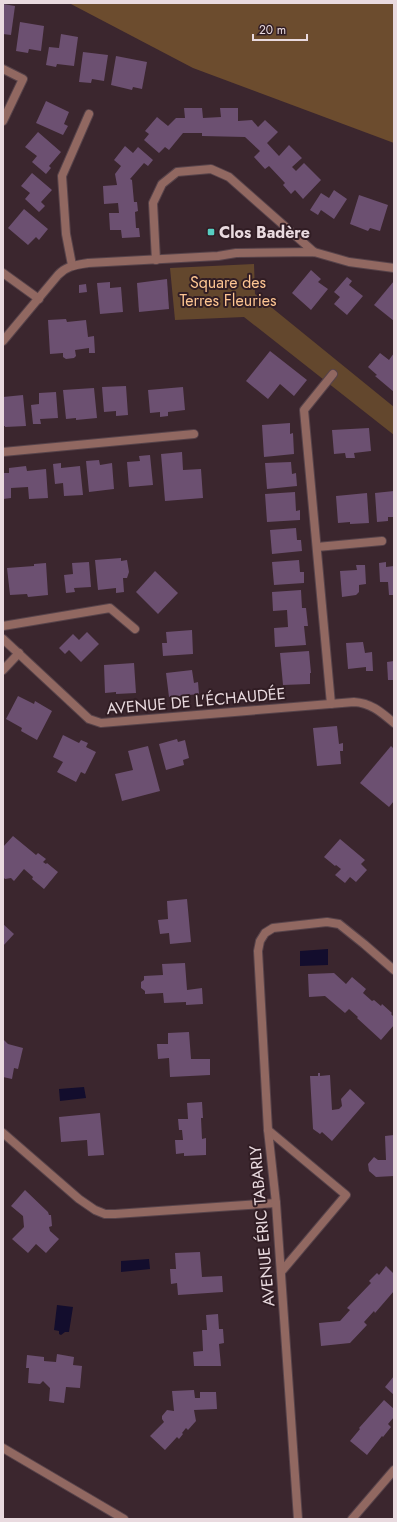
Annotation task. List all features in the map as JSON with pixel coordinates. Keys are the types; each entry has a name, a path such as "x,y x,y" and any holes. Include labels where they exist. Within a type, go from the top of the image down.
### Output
{"street":[{"path":"3,69 23,79 3,121"},
{"path":"72,265 66,234 62,176 89,114"},
{"path":"156,260 153,203 162,184 177,172 211,170 229,177 314,252"},
{"path":"3,342 63,269 72,265 218,256 236,253 314,252 349,262 394,268"},
{"path":"3,273 39,299"},
{"path":"331,704 304,410 333,374"},
{"path":"3,452 194,434"},
{"path":"317,547 382,541"},
{"path":"3,626 110,608 135,629"},
{"name":"AVENUE DE L'ÉCHAUDÉE","path":"3,639 89,719 101,723 354,702 364,703 381,712 394,723"},
{"path":"3,670 19,653"},
{"name":"AVENUE ÉRIC TABARLY","path":"298,1519 276,1202 268,1130 258,951 260,941 265,933 273,928 327,922 339,924 394,970"},
{"path":"268,1130 346,1194 281,1272"},
{"path":"3,1133 79,1199 95,1210 105,1214 276,1202"},
{"path":"3,1448 124,1519"},
{"path":"352,1519 394,1470"}],"green space":[{"name":"Square des Terres Fleuries","path":"254,264 255,294 394,407 394,435 244,317 175,320 170,268"}],"shaded area":[{"path":"69,3 394,3 394,143 193,68"},
{"path":"328,949 328,965 300,966 300,951"},
{"path":"84,1087 86,1098 60,1101 59,1089"},
{"path":"149,1259 150,1269 121,1272 121,1261"},
{"path":"57,1305 73,1307 69,1332 65,1332 61,1335 59,1334 59,1331 54,1330"}],"building":[{"path":"3,4 15,6 11,35 3,34"},
{"path":"20,22 44,26 41,51 29,49 28,53 16,51"},
{"path":"61,34 78,37 74,66 57,64 56,67 46,65 49,47 59,48"},
{"path":"83,52 108,55 104,81 92,79 91,83 79,82"},
{"path":"116,56 147,62 142,89 133,87 132,90 111,85"},
{"path":"46,101 69,112 64,124 68,126 63,135 36,123"},
{"path":"184,108 202,108 203,118 221,117 220,108 238,108 238,121 252,120 258,127 265,120 278,132 267,143 279,156 289,145 302,158 292,167 296,171 304,163 321,180 303,199 295,190 291,194 283,185 285,183 269,166 265,169 254,157 260,151 245,137 202,136 202,133 183,133 169,150 165,147 159,153 144,140 149,134 145,131 157,117 168,126 176,118 185,118"},
{"path":"38,132 61,152 49,166 51,168 46,174 32,162 37,156 25,147"},
{"path":"125,146 133,153 138,147 153,160 148,166 144,163 130,179 132,180 134,202 137,202 138,211 135,212 136,228 139,228 140,237 122,238 121,230 110,230 109,213 119,213 118,203 104,204 103,186 117,185 115,174 121,166 114,160"},
{"path":"32,173 52,190 41,202 45,206 39,212 25,199 30,193 21,186"},
{"path":"334,190 347,199 334,219 321,210 318,215 310,210 321,193 329,198"},
{"path":"359,195 388,205 380,231 370,228 368,231 350,224"},
{"path":"24,209 48,229 39,240 36,237 28,245 8,228"},
{"path":"311,270 321,279 318,282 328,289 311,310 292,293"},
{"path":"347,277 352,281 349,285 363,296 347,315 334,304 340,297 334,292"},
{"path":"167,279 169,309 139,312 137,283"},
{"path":"394,281 394,321 374,305"},
{"path":"110,282 110,288 121,287 123,312 100,314 97,283"},
{"path":"86,284 87,292 79,293 79,285"},
{"path":"66,319 67,322 86,320 88,337 94,336 95,353 89,353 89,348 75,350 76,356 74,358 66,359 63,357 63,353 50,354 48,320"},
{"path":"270,351 307,380 294,396 280,384 268,399 246,381"},
{"path":"380,353 389,360 394,353 394,392 375,376 377,375 368,367"},
{"path":"126,386 128,415 116,416 116,411 104,412 102,387"},
{"path":"183,387 185,410 168,412 168,416 160,417 160,412 150,413 148,390"},
{"path":"94,388 97,418 76,420 76,418 66,419 63,390"},
{"path":"56,392 58,418 40,419 41,424 33,424 31,405 39,404 39,393"},
{"path":"23,395 26,426 3,426 3,397"},
{"path":"290,423 290,434 293,433 294,454 264,457 262,425"},
{"path":"369,428 371,451 354,453 355,458 346,458 345,453 334,454 332,430"},
{"path":"182,452 183,470 201,469 203,498 165,501 161,454"},
{"path":"150,455 153,485 129,487 127,462 140,461 139,456"},
{"path":"99,460 100,465 112,463 114,489 89,492 86,461"},
{"path":"291,462 292,474 296,473 297,486 267,489 265,463"},
{"path":"61,463 61,468 80,466 83,495 64,496 63,483 55,484 53,464"},
{"path":"26,466 27,471 46,469 48,498 29,499 28,487 11,488 11,498 3,499 3,473 9,473 9,468"},
{"path":"394,491 394,517 388,517 388,521 377,522 375,493"},
{"path":"295,492 296,511 300,510 300,520 267,522 265,494"},
{"path":"367,493 369,523 338,523 336,496"},
{"path":"296,528 297,540 301,540 302,551 272,554 270,530"},
{"path":"121,558 121,561 127,560 129,572 127,578 123,578 124,592 116,593 116,588 98,590 95,560"},
{"path":"299,560 300,572 304,572 304,583 274,585 272,562"},
{"path":"89,562 91,587 74,588 75,592 66,593 64,575 73,574 72,563"},
{"path":"386,562 386,567 394,566 394,595 389,595 388,582 380,582 379,563"},
{"path":"46,563 48,595 28,597 27,594 10,595 7,568 34,566 34,564"},
{"path":"356,565 365,565 366,584 359,585 359,592 356,595 342,597 340,571 357,570"},
{"path":"155,571 178,593 158,614 136,592"},
{"path":"301,590 302,608 306,608 308,626 304,626 306,645 275,647 274,628 288,627 287,610 273,611 272,592"},
{"path":"192,630 193,654 163,656 162,643 167,643 166,632"},
{"path":"87,632 99,644 81,662 69,650 65,654 59,648 73,634 79,640"},
{"path":"363,642 365,653 372,652 373,671 366,671 366,667 348,669 346,643"},
{"path":"309,651 311,673 310,684 283,685 280,653"},
{"path":"394,661 394,680 388,680 387,662"},
{"path":"134,663 136,693 105,693 104,665"},
{"path":"192,670 194,683 198,682 199,694 169,697 166,673"},
{"path":"18,696 34,704 35,701 52,711 37,740 21,731 22,728 6,719"},
{"path":"337,726 339,744 343,743 343,751 340,751 341,764 317,766 313,728"},
{"path":"63,735 79,743 81,740 88,743 86,747 96,752 85,774 81,772 76,782 57,772 63,762 53,757"},
{"path":"177,739 178,742 185,740 189,758 183,760 184,765 166,770 159,744"},
{"path":"148,746 160,791 122,801 115,774 133,770 128,751"},
{"path":"391,746 394,749 394,801 389,807 360,783"},
{"path":"13,836 36,855 38,853 46,859 43,862 46,864 47,863 58,872 44,889 32,879 33,877 24,869 14,881 11,878 5,879 3,877 3,847"},
{"path":"340,839 365,860 361,864 367,870 356,882 350,877 345,883 335,875 341,869 324,857"},
{"path":"187,899 191,942 170,944 169,933 160,934 158,920 168,919 167,901"},
{"path":"3,924 14,934 3,946"},
{"path":"185,963 187,990 202,988 203,1004 186,1005 186,1002 164,1003 163,993 145,994 145,991 141,988 141,982 144,980 144,976 163,975 162,964"},
{"path":"334,973 346,984 352,977 366,989 363,993 372,1001 374,1000 381,1006 382,1004 392,1013 391,1014 394,1017 394,1025 381,1040 349,1009 345,1013 325,996 309,997 308,974"},
{"path":"189,1032 191,1059 210,1059 210,1075 170,1077 169,1058 158,1059 157,1044 168,1044 168,1033"},
{"path":"3,1039 8,1044 23,1048 18,1069 14,1068 12,1079 3,1077"},
{"path":"318,1073 320,1073 320,1076 330,1075 332,1110 339,1109 342,1106 341,1099 350,1089 365,1103 332,1141 322,1132 320,1134 313,1129 310,1076 318,1076"},
{"path":"202,1102 202,1139 206,1138 206,1155 184,1156 184,1153 176,1154 175,1140 183,1140 182,1130 179,1130 178,1119 188,1119 187,1103"},
{"path":"100,1113 104,1155 88,1156 87,1140 61,1142 59,1117"},
{"path":"394,1135 394,1176 376,1177 369,1171 368,1164 374,1157 378,1160 386,1160 385,1136"},
{"path":"25,1190 48,1212 49,1215 51,1215 52,1226 49,1227 50,1231 59,1239 46,1253 36,1244 28,1253 12,1239 24,1227 23,1216 11,1206"},
{"path":"200,1252 202,1277 222,1276 223,1292 178,1295 177,1283 171,1284 170,1269 176,1269 175,1253"},
{"path":"386,1266 394,1274 394,1291 375,1313 374,1311 364,1322 367,1325 350,1343 321,1346 319,1323 340,1321 350,1310 347,1308 371,1283 369,1281 377,1273 379,1275"},
{"path":"218,1314 219,1329 223,1329 224,1343 219,1344 221,1366 194,1366 193,1352 203,1351 202,1330 207,1330 206,1315"},
{"path":"57,1354 74,1357 73,1365 82,1366 80,1388 66,1387 64,1403 49,1401 50,1388 43,1381 40,1384 28,1383 29,1368 26,1368 27,1355 44,1357 44,1361 56,1362"},
{"path":"394,1376 394,1395 385,1387"},
{"path":"194,1390 195,1398 200,1398 200,1392 216,1392 217,1409 194,1410 196,1421 188,1430 186,1428 179,1439 177,1437 165,1450 150,1436 164,1422 162,1416 167,1410 174,1411 172,1391"},
{"path":"384,1400 394,1409 394,1417 388,1424 391,1427 367,1455 350,1441 360,1429 359,1428"}],"place":[{"name":"Clos Badère","path":"211,232"}]}
